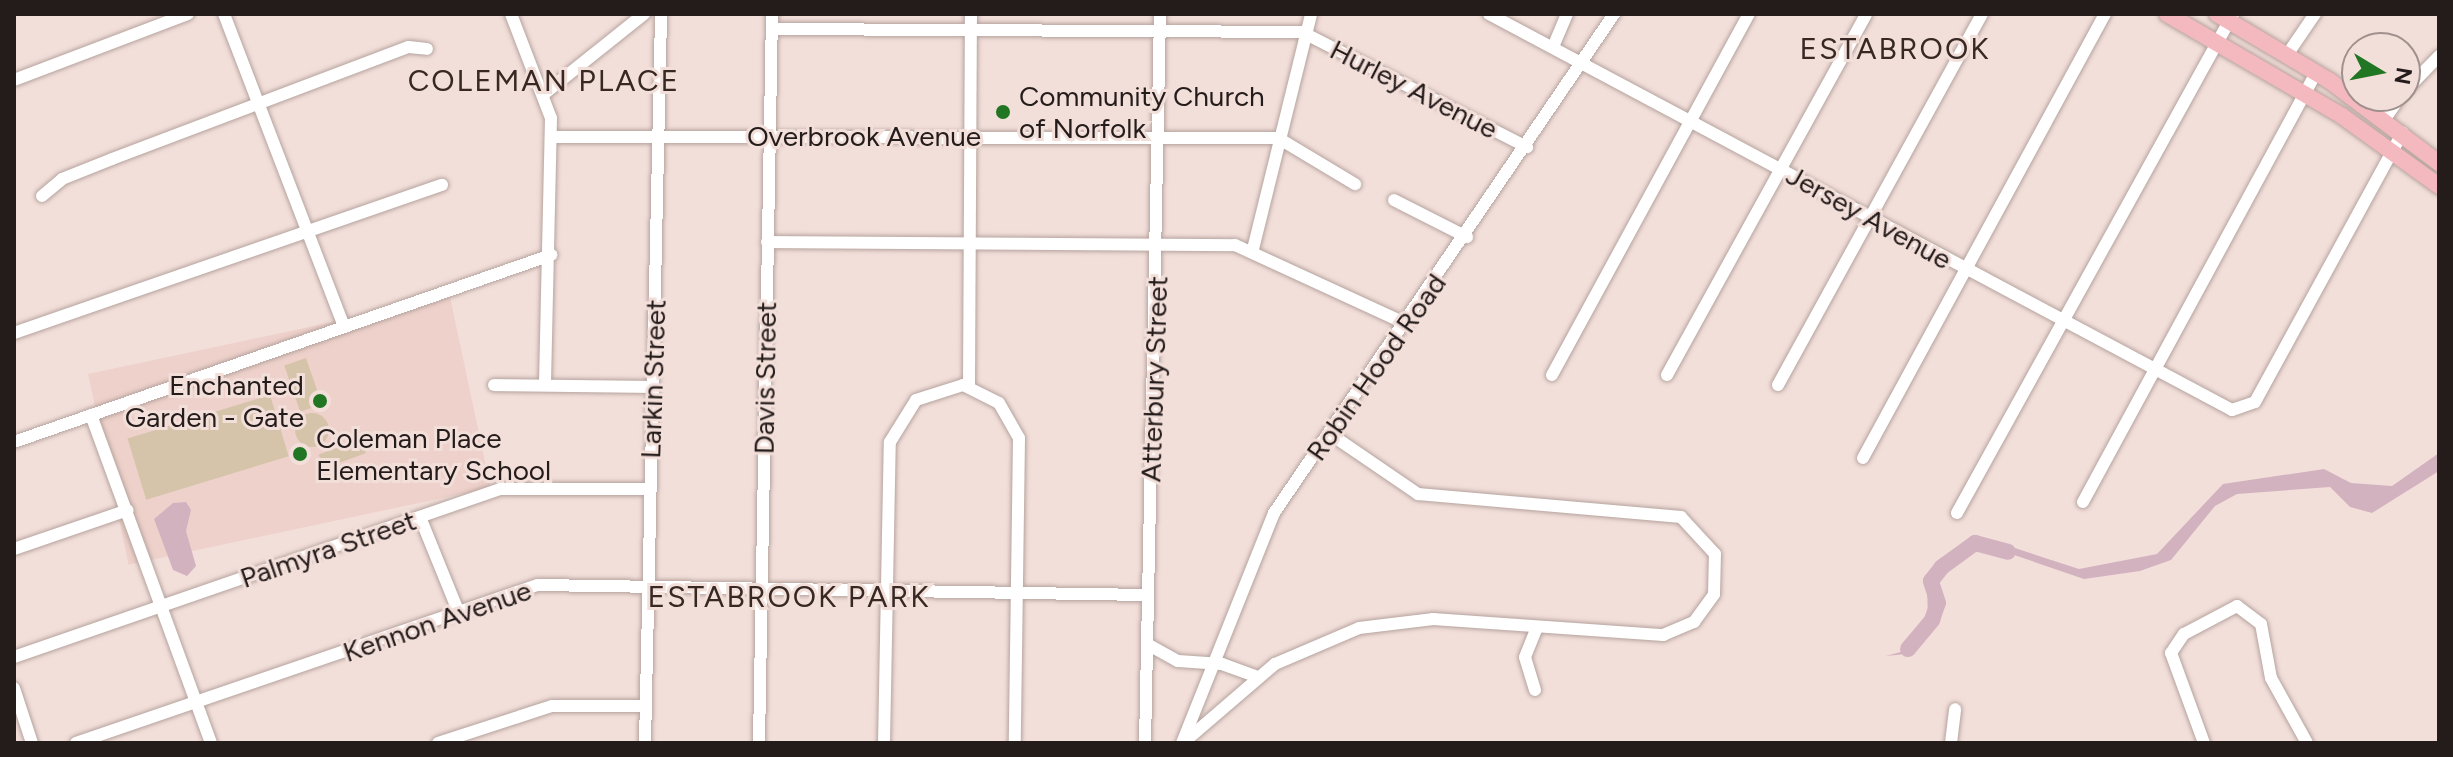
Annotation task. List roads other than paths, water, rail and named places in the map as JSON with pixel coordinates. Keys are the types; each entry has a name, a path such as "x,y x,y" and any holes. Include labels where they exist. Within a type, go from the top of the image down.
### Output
{"main road":[{"path":"2167,14 2393,150 2439,186"},
{"path":"2226,16 2316,73 2439,163"}],"street":[{"path":"14,80 188,14"},
{"path":"224,14 344,326"},
{"path":"511,14 545,93 552,137 545,385"},
{"path":"545,93 644,14"},
{"name":"Larkin Street","path":"645,743 650,387 661,14"},
{"name":"Davis Street","path":"759,743 772,14"},
{"path":"969,386 971,14"},
{"name":"Atterbury Street","path":"1145,743 1159,244 1160,14"},
{"path":"1253,249 1311,14"},
{"name":"Jersey Avenue","path":"1489,14 1691,119 2153,372 2232,410 2251,407 2393,150"},
{"path":"1553,47 1567,14"},
{"name":"Robin Hood Road","path":"1183,743 1209,663 1271,519 1467,237 1614,14"},
{"path":"1552,375 1749,14"},
{"path":"1667,375 1866,14"},
{"path":"1778,385 1982,14"},
{"path":"1863,458 2105,14"},
{"path":"2287,55 2315,14"},
{"path":"1957,513 2217,43 2226,16"},
{"name":"Hurley Avenue","path":"772,29 1306,33 1527,147"},
{"path":"42,196 62,179 258,103 409,47 427,49"},
{"path":"2421,75 2439,56"},
{"path":"2083,502 2316,73"},
{"path":"2384,120 2390,112"},
{"path":"2393,150 2402,133"},
{"name":"Overbrook Avenue","path":"552,137 1281,138"},
{"path":"1281,138 1355,184"},
{"path":"14,333 442,185"},
{"path":"1394,200 1467,237"},
{"path":"767,242 1159,244 1253,249 1407,324"},
{"path":"14,442 551,255"},
{"path":"494,385 650,387"},
{"path":"884,743 893,431 926,393 969,386 1007,411 1019,438 1015,743"},
{"path":"91,415 166,605 211,743"},
{"path":"1183,743 1257,677 1299,650 1384,623 1537,627 1663,635 1685,628 1714,594 1711,544 1673,514 1418,494 1330,434"},
{"name":"Palmyra Street","path":"14,657 512,487 650,489"},
{"path":"14,549 128,510"},
{"path":"420,517 459,613"},
{"name":"Kennon Avenue","path":"76,743 538,585 1148,595"},
{"path":"2204,743 2171,653 2184,634 2237,606 2261,624 2271,678 2307,743"},
{"path":"1535,690 1525,657 1537,627"},
{"path":"1147,644 1178,661 1209,663 1257,677"},
{"path":"14,688 32,743"},
{"path":"438,743 552,706 646,706"},
{"path":"1951,743 1955,709"}],"waterway":[{"path":"1908,649 1932,620 1938,603 1931,581 1942,567 1975,543 2008,552"}],"place":[{"name":"Community Church of Norfolk","path":"1003,112"},
{"name":"Enchanted Garden - Gate","path":"320,401"},
{"name":"Coleman Place Elementary School","path":"300,454"}],"district":[{"name":"ESTABROOK","path":"1895,49"},
{"name":"COLEMAN PLACE","path":"544,81"},
{"name":"ESTABROOK PARK","path":"789,597"}]}
